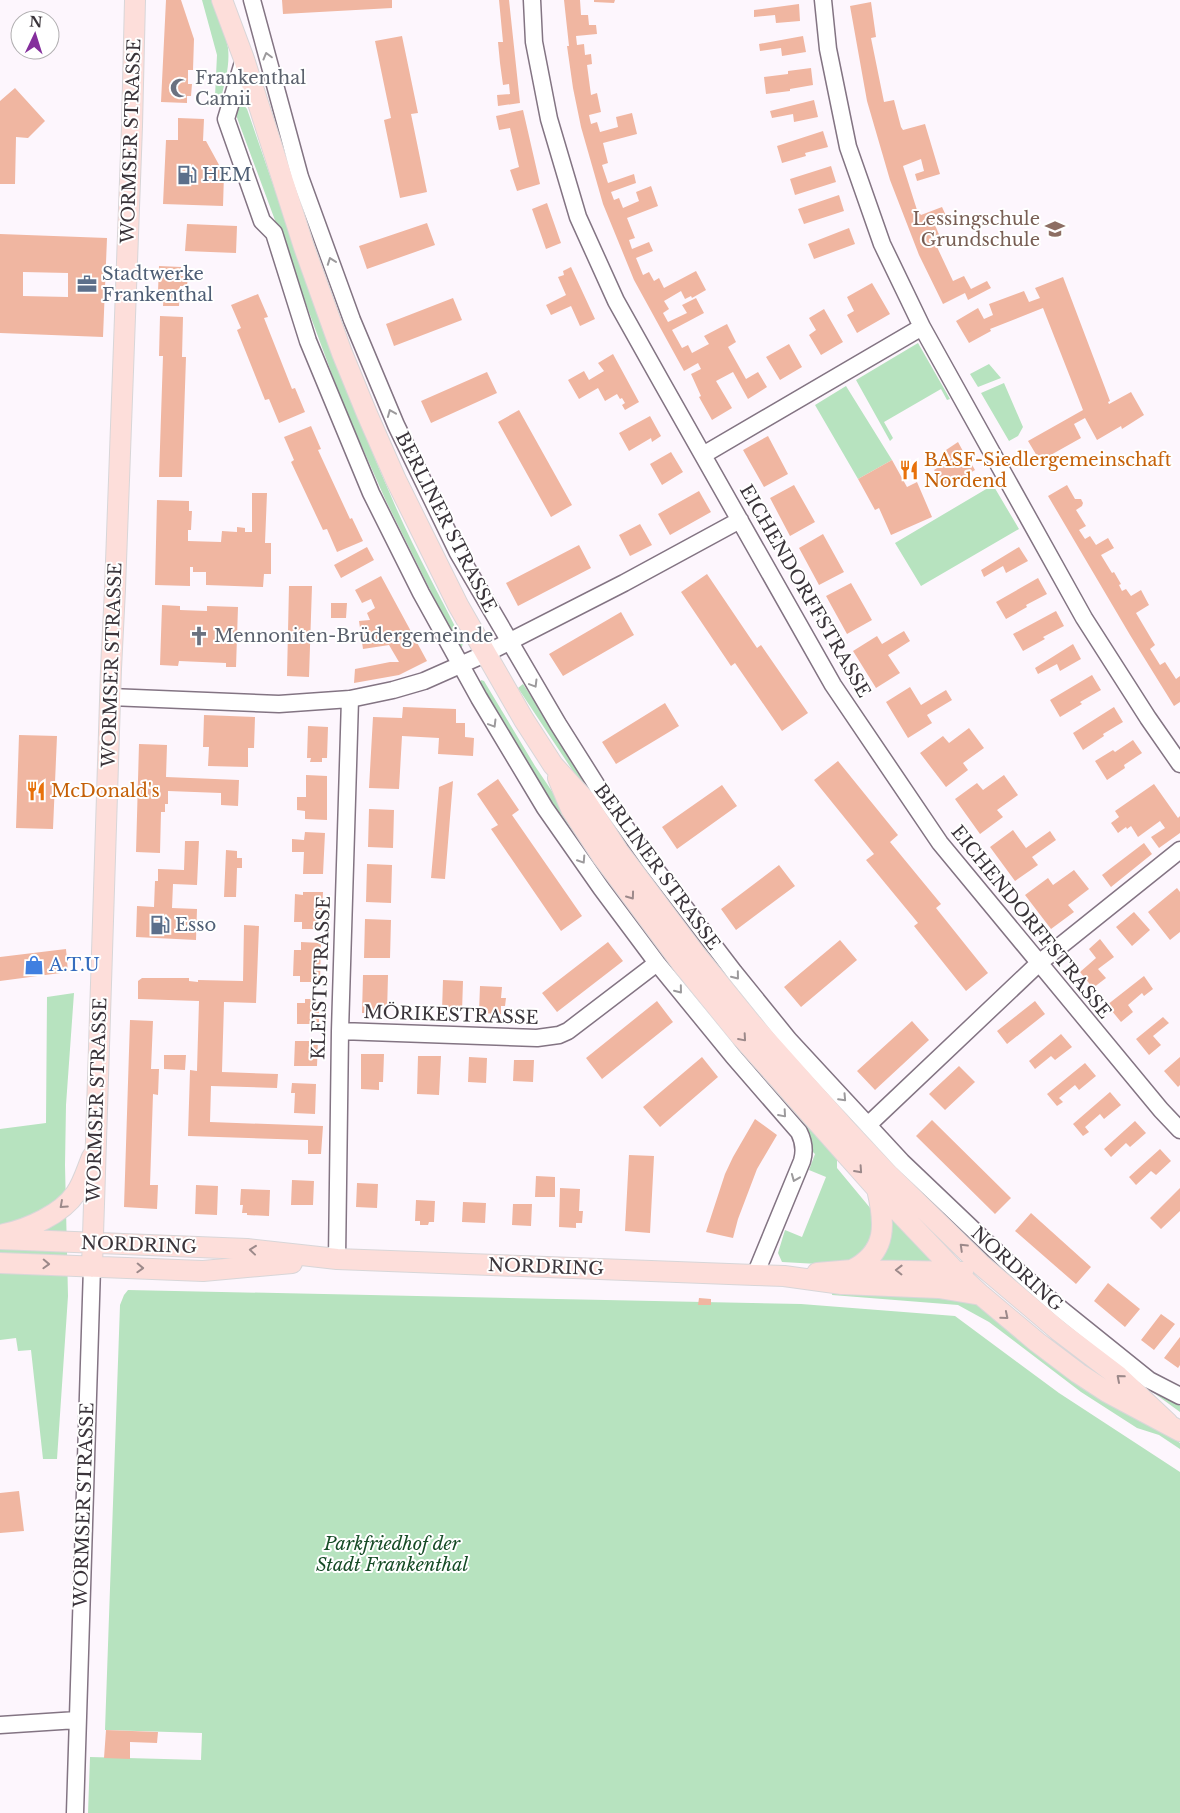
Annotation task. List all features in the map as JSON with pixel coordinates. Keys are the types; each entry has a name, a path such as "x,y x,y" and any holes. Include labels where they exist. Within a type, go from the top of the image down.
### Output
{"main road":[{"name":"WORMSER STRASSE","path":"92,1267 110,697 132,126 134,0"},
{"name":"BERLINER STRASSE","path":"222,0 244,59 304,247 363,405 396,480 458,605 485,654 553,765 585,800 618,850 696,955 752,1024 843,1126"},
{"name":"BERLINER STRASSE","path":"233,0 244,59"},
{"name":"BERLINER STRASSE","path":"553,765 571,809 602,856 644,913 739,1034 842,1151"},
{"name":"NORDRING","path":"843,1126 894,1180 999,1280 1059,1331 1118,1376 1174,1427"},
{"path":"0,1237 33,1225 59,1209 75,1194 96,1148"},
{"name":"NORDRING","path":"842,1151 876,1189 980,1295 1078,1373 1106,1392 1174,1427"},
{"path":"852,1270 863,1265 874,1253 883,1235 882,1212 876,1189"},
{"name":"NORDRING","path":"0,1237 92,1244 247,1249 337,1259 784,1276 842,1284 944,1288 980,1295"},
{"name":"NORDRING","path":"0,1263 203,1270 337,1259"},
{"name":"NORDRING","path":"784,1276 852,1270 956,1272 978,1274 999,1280"}],"street":[{"name":"BERLINER STRASSE","path":"252,0 300,177 352,320 396,425 458,553 509,642 604,797 650,862 788,1040 868,1125"},
{"name":"EICHENDORFFSTRASSE","path":"532,0 534,42 549,119 578,217 616,301 833,685 940,843 1161,1110 1180,1130"},
{"path":"824,0 828,50 848,147 882,244 922,327 1084,618 1180,764"},
{"name":"BERLINER STRASSE","path":"244,59 226,119 262,221 274,233 308,341 345,432 371,493 421,593 512,756 600,888 657,963 803,1139 802,1161 755,1275"},
{"path":"704,455 922,327"},
{"path":"110,697 279,704 350,699 401,688 461,666 624,583 740,520"},
{"name":"KLEISTSTRASSE","path":"337,1259 340,1031 350,699"},
{"path":"868,1125 1039,963 1180,850"},
{"name":"MÖRIKESTRASSE","path":"340,1031 537,1038 559,1035 576,1026 657,963"},
{"name":"NORDRING","path":"868,1125 930,1190 1062,1310 1149,1380 1180,1396"},
{"name":"WORMSER STRASSE","path":"75,1813 92,1267"},
{"path":"0,1725 77,1720"}],"green space":[{"path":"202,0 212,0 228,48 227,73 221,98 218,99 215,96 217,55"},
{"path":"243,104 247,109 315,304 371,449 408,533 463,642 462,647 456,647 444,618 386,501 343,404 236,115 237,107"},
{"path":"918,343 950,399 947,400 941,389 884,422 893,438 890,441 856,380"},
{"path":"989,364 1001,378 978,387 970,374"},
{"path":"1004,383 1023,427 1018,436 1009,441 981,393"},
{"path":"846,386 892,460 858,479 815,405"},
{"path":"993,485 1019,529 921,586 895,543"},
{"path":"481,680 484,681 535,766 582,836 837,1154 837,1168 871,1209 873,1234 862,1251 851,1260 818,1264 782,1262 778,1253 785,1230 802,1237 826,1177 809,1170 815,1154 812,1151 806,1129 680,981 609,888 558,813 526,761 480,683"},
{"path":"523,684 652,880 701,941 1065,1321 1180,1406 1180,1412 1091,1347 975,1247 827,1100 647,883 518,688"},
{"path":"74,993 66,1105 65,1165 68,1296 57,1459 43,1459 31,1350 18,1351 16,1338 0,1340 0,1129 46,1123 47,997"},
{"path":"888,1210 935,1260 933,1264 876,1262"},
{"path":"833,1285 970,1300 996,1315 1180,1443 1180,1449 1159,1435 1137,1428 1081,1392 989,1322 958,1305 832,1295"},
{"name":"Parkfriedhof der Stadt Frankenthal","path":"128,1290 801,1304 955,1316 1059,1393 1180,1472 1180,1813 88,1813 90,1757 201,1760 202,1733 105,1730 120,1305"}],"building":[{"path":"166,0 181,0 194,39 193,70 188,70 188,84 192,84 191,96 187,96 187,103 161,102"},
{"path":"282,0 392,0 392,8 283,14"},
{"path":"499,0 509,0 520,103 498,106 497,95 510,94 509,84 503,85 500,63 498,42 503,42"},
{"path":"564,0 580,0 581,15 588,15 589,25 596,25 597,34 576,36 577,45 584,44 585,55 591,54 592,64 587,65 591,95 597,93 601,112 589,115 591,124 597,122 600,132 618,127 616,117 632,113 637,134 603,143 608,163 602,165 608,183 634,174 636,183 611,192 614,200 619,198 623,208 639,201 636,192 651,186 658,206 627,218 635,238 629,240 632,249 649,242 653,251 636,258 643,275 649,272 654,281 659,278 664,288 696,271 706,290 692,298 691,296 685,299 681,291 664,301 669,309 663,313 668,322 687,313 682,305 696,298 704,313 672,330 682,348 688,345 692,353 709,344 704,336 727,324 736,342 728,347 746,379 758,372 767,387 748,399 733,372 716,381 732,408 712,420 699,397 701,396 691,374 701,369 698,363 684,371 634,280 603,204 581,127 573,88 567,46 569,46"},
{"path":"594,0 615,0 614,3 594,2"},
{"path":"871,2 876,37 871,38 884,102 894,100 903,130 925,124 940,174 917,181 915,174 924,171 921,159 903,166 917,210 921,215 942,207 948,220 935,225 943,244 937,247 953,281 964,276 971,289 987,281 991,288 968,300 965,293 943,304 919,255 890,180 867,101 850,6"},
{"path":"799,4 800,21 776,23 775,15 754,17 754,10"},
{"path":"402,36 418,113 411,114 427,192 400,198 384,120 391,118 375,41"},
{"path":"803,36 806,52 782,56 781,48 760,51 759,44"},
{"path":"811,68 813,85 790,89 790,91 766,94 764,77 788,74 788,71"},
{"path":"15,88 45,121 28,138 16,137 15,184 0,184 0,101"},
{"path":"814,100 818,117 794,122 793,114 772,118 770,111"},
{"path":"523,110 540,184 517,191 510,170 519,167 510,128 499,130 496,116"},
{"path":"178,118 204,119 203,141 206,141 224,174 223,206 163,204 166,140 178,140"},
{"path":"823,131 828,147 805,153 806,156 782,163 777,146"},
{"path":"831,166 836,182 795,195 790,179"},
{"path":"839,195 844,211 804,224 798,209"},
{"path":"547,203 561,243 546,249 532,209"},
{"path":"427,223 435,245 367,269 359,246"},
{"path":"187,224 237,226 236,253 185,251"},
{"path":"849,228 855,244 814,259 808,244"},
{"name":"Stadtwerke Frankenthal","path":"0,234 107,238 103,337 0,333","holes":["23,272 68,273 68,297 23,296"]},
{"path":"159,266 181,267 181,276 188,276 187,286 180,286 179,306 163,306 164,291 158,291"},
{"path":"571,267 595,319 580,326 571,306 551,315 546,305 566,295 558,277 564,275 563,271"},
{"path":"1063,277 1110,401 1108,402 1109,404 1131,392 1144,415 1122,429 1121,426 1097,440 1085,418 1074,424 1081,438 1040,461 1028,441 1083,410 1043,308 990,329 991,331 969,343 956,321 978,308 984,319 993,315 989,304 1024,291 1029,302 1040,298 1035,288"},
{"path":"872,283 890,314 857,333 847,315 854,311 847,297"},
{"path":"258,294 268,317 264,318 292,389 295,388 305,412 279,423 269,399 265,400 237,330 241,328 231,305"},
{"path":"453,298 462,320 394,346 386,324"},
{"path":"824,309 843,342 821,355 809,335 816,330 809,318"},
{"path":"160,316 183,317 182,357 186,357 182,477 159,477 163,356 159,356"},
{"path":"789,344 802,367 780,380 766,357"},
{"path":"613,354 639,402 625,410 622,405 625,403 622,398 620,399 617,394 605,401 598,388 579,399 568,380 584,371 589,380 604,371 598,363"},
{"path":"487,372 497,393 431,423 421,401"},
{"path":"519,410 572,505 551,517 498,422"},
{"path":"650,416 661,436 652,442 651,438 629,451 619,433"},
{"path":"311,426 321,449 318,450 350,519 352,518 363,541 337,552 327,529 323,530 291,462 294,460 284,437"},
{"path":"768,436 788,474 764,487 743,450"},
{"path":"958,442 964,453 960,456 963,461 968,458 975,470 944,488 934,470 951,459 946,450"},
{"path":"671,452 683,472 662,485 650,464"},
{"path":"892,460 907,487 917,482 932,517 891,535 879,508 875,510 858,479"},
{"path":"794,485 815,522 790,536 770,498"},
{"path":"1067,485 1075,499 1081,499 1083,503 1076,510 1086,526 1079,530 1085,539 1090,536 1096,545 1108,538 1114,548 1101,555 1121,584 1119,585 1122,591 1126,589 1131,596 1141,590 1149,605 1136,613 1155,645 1150,649 1160,665 1165,662 1176,679 1180,676 1180,702 1174,706 1048,496"},
{"path":"699,491 711,512 670,535 658,514"},
{"path":"252,493 267,493 265,543 271,543 271,574 264,574 263,587 206,585 206,572 193,572 193,567 190,567 190,586 155,585 157,500 189,501 189,511 192,511 191,530 188,530 188,541 221,542 222,531 237,532 237,527 245,528 245,532 252,532"},
{"path":"640,524 652,545 630,556 619,535"},
{"path":"823,534 844,572 819,585 799,548"},
{"path":"579,545 591,568 518,606 506,583"},
{"path":"367,547 374,560 341,578 334,565"},
{"path":"1019,547 1028,561 1006,573 1003,566 984,577 981,570"},
{"path":"707,574 757,648 761,645 808,713 782,731 735,663 731,666 681,592"},
{"path":"381,576 427,661 399,675 354,683 355,669 399,662 389,645 363,649 359,621 370,620 367,613 375,608 371,599 362,603 355,590"},
{"path":"1038,578 1047,594 1026,605 1027,607 1006,619 996,602"},
{"path":"851,583 872,620 847,634 826,596"},
{"path":"289,586 312,586 309,677 287,676"},
{"path":"331,603 347,603 346,618 331,618"},
{"name":"Mennoniten-Brüdergemeinde","path":"162,605 180,606 180,610 207,611 207,606 238,607 236,667 226,667 226,663 179,661 178,666 160,665"},
{"path":"1056,611 1064,626 1043,637 1045,639 1023,651 1013,634"},
{"path":"621,612 634,635 563,676 549,654"},
{"path":"904,631 910,641 888,655 900,673 876,688 853,651 877,636 882,644"},
{"path":"1073,644 1081,659 1060,671 1057,664 1038,674 1035,668"},
{"path":"1092,675 1101,690 1080,702 1082,704 1060,717 1050,700"},
{"path":"910,687 921,705 946,690 952,700 927,715 932,723 908,738 886,702"},
{"path":"665,703 679,726 616,764 602,742"},
{"path":"403,707 456,709 456,723 465,723 465,737 474,738 473,756 438,754 439,738 402,736 399,789 369,788 373,717 402,718"},
{"path":"1114,707 1123,722 1103,734 1104,736 1083,750 1073,733"},
{"path":"204,715 255,717 254,748 248,748 248,767 208,766 209,747 203,747"},
{"path":"308,726 328,727 327,758 322,758 322,762 310,762 311,758 307,758"},
{"path":"969,728 984,748 963,763 968,770 946,787 920,753 943,736 949,743"},
{"name":"McDonald's","path":"19,735 57,736 53,829 16,828"},
{"path":"1133,740 1142,753 1107,780 1095,761 1113,750 1115,752"},
{"path":"139,744 167,745 166,777 239,780 238,806 221,805 221,793 168,791 168,804 165,804 165,812 161,812 160,853 136,852"},
{"path":"838,761 898,835 890,842 941,904 936,908 988,973 966,991 914,926 918,923 866,860 874,854 814,780"},
{"path":"306,775 327,776 327,820 305,819 305,811 297,810 297,797 306,797"},
{"path":"1004,775 1018,795 997,810 1003,817 980,834 955,799 977,783 983,790"},
{"path":"498,779 519,810 512,815 582,916 561,931 491,829 498,825 477,794"},
{"path":"453,781 445,879 431,878 439,787"},
{"path":"1154,784 1178,818 1180,816 1180,833 1159,848 1151,837 1165,828 1160,821 1138,837 1131,826 1118,833 1111,823 1119,817 1115,811"},
{"path":"722,785 737,806 677,849 662,827"},
{"path":"369,809 394,810 393,848 368,847"},
{"path":"1013,830 1026,848 1050,831 1056,840 1032,857 1038,865 1015,881 990,847"},
{"path":"305,832 325,833 323,874 303,874 304,852 292,852 292,839 304,840"},
{"path":"185,841 199,841 197,885 173,884 172,908 197,909 196,940 136,937 137,906 154,907 155,881 158,881 158,869 184,870"},
{"path":"1144,843 1152,854 1111,887 1102,875"},
{"path":"226,850 237,851 237,858 242,858 242,868 237,868 236,897 224,897"},
{"path":"367,864 392,865 391,903 366,902"},
{"path":"779,865 795,886 736,930 721,909"},
{"path":"1074,870 1089,889 1068,905 1074,912 1051,929 1025,895 1048,878 1053,885"},
{"path":"1177,888 1180,892 1180,932 1170,940 1148,912"},
{"path":"303,892 323,892 321,929 302,929 302,922 294,922 295,894 303,895"},
{"path":"1134,912 1150,930 1132,946 1116,927"},
{"path":"365,919 391,920 390,958 364,958"},
{"path":"244,925 259,926 256,1003 224,1002 222,1072 278,1074 277,1088 211,1086 210,1122 323,1126 321,1154 308,1154 308,1140 188,1136 190,1070 197,1071 199,1001 138,999 138,981 142,978 189,978 189,981 198,982 198,980 243,981"},
{"path":"1100,939 1114,957 1098,969 1106,978 1093,988 1080,972 1096,958 1089,949"},
{"path":"840,940 857,960 801,1007 784,987"},
{"path":"301,942 321,943 320,982 300,982 300,976 293,976 294,950 301,950"},
{"path":"608,942 623,961 557,1012 542,993"},
{"name":"A.T.U","path":"66,949 68,972 0,981 0,957"},
{"path":"363,975 388,975 387,1013 362,1013"},
{"path":"1144,976 1153,989 1144,996 1142,993 1128,1005 1133,1012 1121,1022 1107,1005"},
{"path":"443,980 463,981 462,1012 442,1011"},
{"path":"480,986 502,987 501,998 506,998 505,1006 501,1006 501,1014 479,1013"},
{"path":"305,999 314,999 314,1003 319,1004 319,1024 297,1024 297,1003 305,1003"},
{"path":"657,1001 673,1022 602,1079 586,1058"},
{"path":"1035,1001 1045,1014 1007,1044 997,1031"},
{"path":"1163,1017 1169,1023 1153,1036 1161,1045 1149,1055 1136,1039"},
{"path":"130,1020 153,1021 151,1069 159,1069 158,1095 153,1094 150,1185 158,1185 157,1209 124,1207"},
{"path":"912,1021 929,1040 875,1090 857,1071"},
{"path":"1061,1034 1072,1047 1055,1060 1051,1056 1035,1069 1029,1061"},
{"path":"295,1041 318,1041 317,1066 294,1066"},
{"path":"361,1054 384,1054 383,1082 379,1082 379,1090 361,1089"},
{"path":"164,1055 186,1055 185,1070 164,1069"},
{"path":"418,1056 441,1056 439,1095 417,1094"},
{"path":"469,1057 487,1058 486,1083 468,1082"},
{"path":"702,1057 718,1077 660,1127 643,1107"},
{"path":"1180,1057 1180,1085 1178,1087 1164,1071"},
{"path":"514,1060 534,1060 533,1082 513,1081"},
{"path":"1085,1063 1096,1076 1079,1090 1075,1085 1059,1098 1063,1102 1057,1106 1047,1094"},
{"path":"959,1066 975,1082 945,1110 929,1094"},
{"path":"292,1083 316,1084 315,1114 294,1113 295,1093 291,1093"},
{"path":"1110,1092 1121,1105 1104,1119 1100,1114 1085,1127 1089,1132 1083,1136 1073,1124"},
{"path":"755,1119 777,1135 757,1169 738,1219 733,1238 706,1232 725,1174"},
{"path":"932,1120 1011,1198 995,1214 916,1136"},
{"path":"1135,1121 1146,1133 1130,1147 1126,1143 1111,1157 1104,1149"},
{"path":"1160,1149 1171,1161 1156,1175 1151,1171 1136,1185 1129,1177"},
{"path":"629,1155 654,1156 650,1233 625,1231"},
{"path":"536,1176 555,1177 555,1197 535,1197"},
{"path":"292,1180 314,1181 313,1205 291,1205"},
{"path":"357,1183 378,1184 377,1208 356,1207"},
{"path":"196,1185 218,1186 217,1215 195,1214"},
{"path":"560,1188 580,1189 579,1211 583,1211 582,1223 576,1223 576,1228 559,1227"},
{"path":"1180,1188 1180,1211 1161,1229 1150,1218"},
{"path":"241,1189 270,1190 269,1216 242,1213 243,1205 240,1205"},
{"path":"416,1200 435,1201 434,1222 429,1222 428,1225 420,1225 420,1221 415,1221"},
{"path":"463,1202 486,1203 485,1223 462,1222"},
{"path":"513,1204 532,1204 531,1226 512,1225"},
{"path":"1031,1213 1091,1267 1076,1284 1015,1231"},
{"path":"1108,1283 1140,1309 1125,1327 1094,1301"},
{"path":"699,1298 711,1299 711,1305 698,1305"},
{"path":"1161,1314 1175,1324 1154,1350 1141,1340"},
{"path":"1180,1337 1180,1365 1178,1368 1164,1358"},
{"path":"19,1491 24,1531 0,1533 0,1493"},
{"path":"106,1730 158,1732 157,1743 130,1742 130,1759 104,1758"}],"place":[{"name":"Frankenthal Camii","path":"180,88"},
{"name":"HEM","path":"187,175"},
{"name":"Lessingschule Grundschule","path":"1055,229"},
{"name":"Stadtwerke Frankenthal","path":"87,284"},
{"name":"BASF-Siedlergemeinschaft Nordend","path":"909,470"},
{"name":"Mennoniten-Brüdergemeinde","path":"199,636"},
{"name":"McDonald's","path":"36,791"},
{"name":"Esso","path":"160,925"},
{"name":"A.T.U","path":"34,965"}]}
